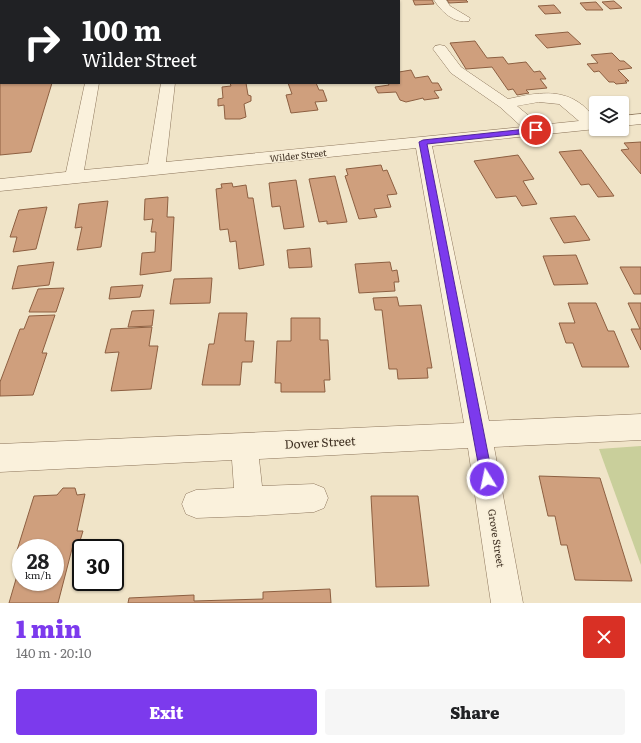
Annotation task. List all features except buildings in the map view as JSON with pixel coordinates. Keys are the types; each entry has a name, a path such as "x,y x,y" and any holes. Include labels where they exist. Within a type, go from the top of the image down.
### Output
{"street":[{"path":"440,0 446,9 464,18"},
{"path":"440,49 456,70 505,104 536,130"},
{"path":"74,178 92,84"},
{"path":"156,170 168,84"},
{"path":"505,104 542,98 560,100 571,104 589,120"},
{"path":"629,120 641,119"},
{"name":"Wilder Street","path":"0,185 589,125"},
{"name":"Grove Street","path":"423,142 480,435 507,603"},
{"name":"Dover Street","path":"0,458 641,427"},
{"path":"245,446 248,502"},
{"path":"196,504 314,498"}],"green space":[{"path":"641,446 641,565 599,449"}],"route":[{"path":"487,479 480,435 423,142 536,130"}]}
